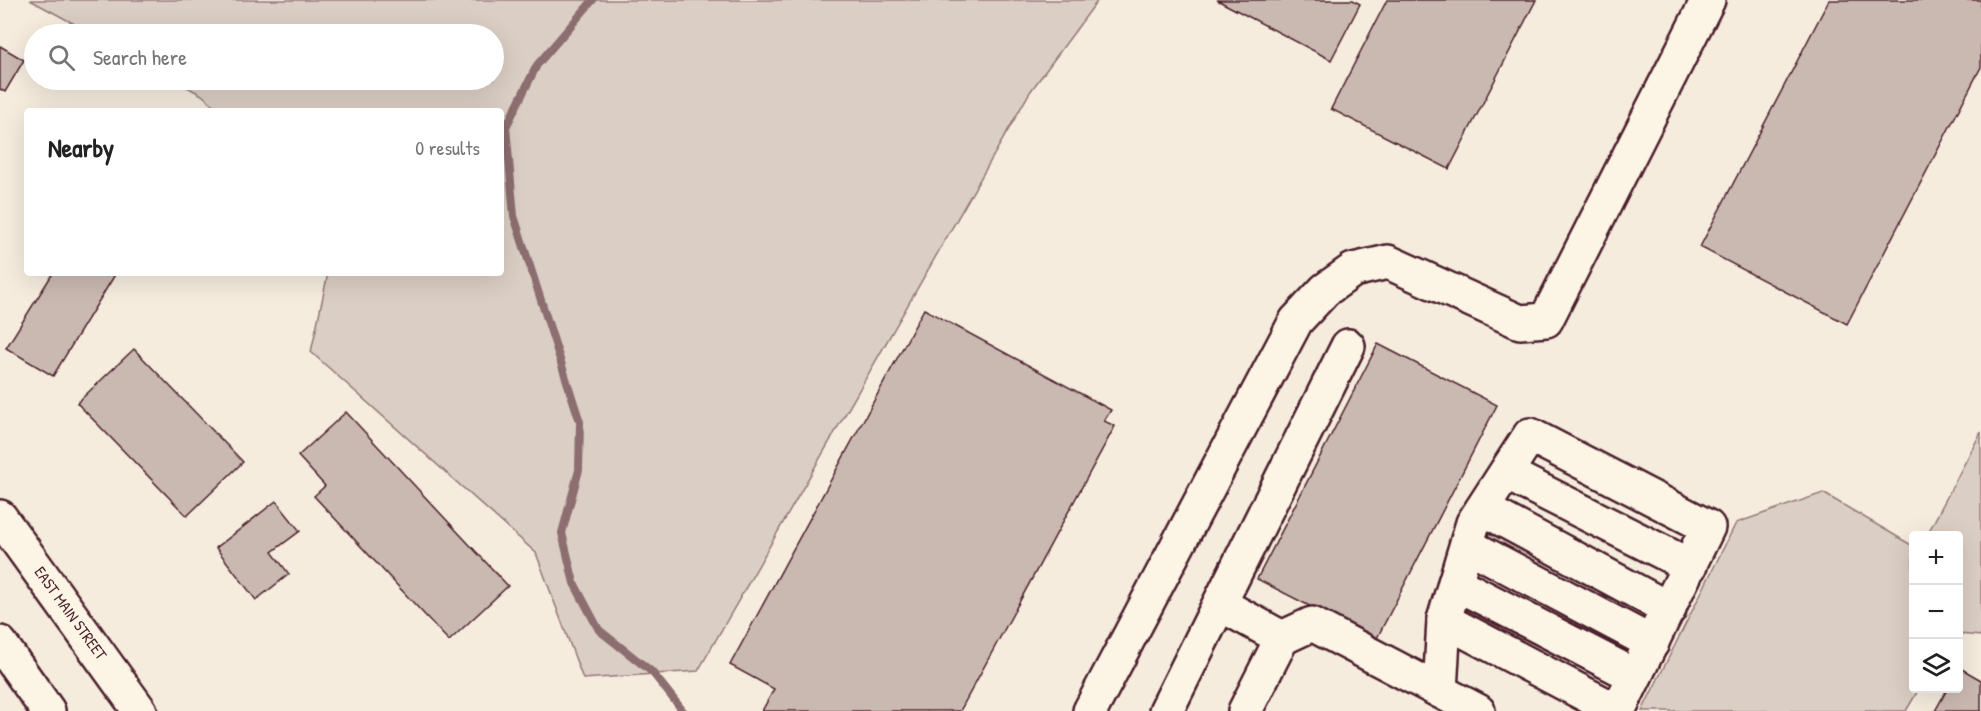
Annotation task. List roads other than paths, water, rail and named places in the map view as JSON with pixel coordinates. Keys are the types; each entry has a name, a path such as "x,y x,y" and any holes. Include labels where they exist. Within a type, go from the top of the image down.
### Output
{"main road":[{"path":"1090,711 1296,321 1325,290 1353,270 1388,262 1520,322 1546,320 1708,0"},
{"path":"1166,711 1348,346"},
{"path":"1440,692 1444,620 1473,524 1530,435 1708,527 1618,711 1444,620"},
{"path":"1506,473 1690,566"},
{"path":"1483,509 1669,609"},
{"name":"EAST MAIN STREET","path":"0,517 132,699 154,711"},
{"path":"1467,545 1652,643"},
{"path":"1455,583 1635,676"},
{"path":"1220,604 1282,638"},
{"path":"1245,711 1282,638 1312,624 1478,711"},
{"path":"3,647 27,711"},
{"path":"3,647 48,711"}],"waterway":[{"path":"593,0 537,65 506,127 514,216 580,422 579,470 562,533 574,583 599,630 652,672 683,711"}]}
